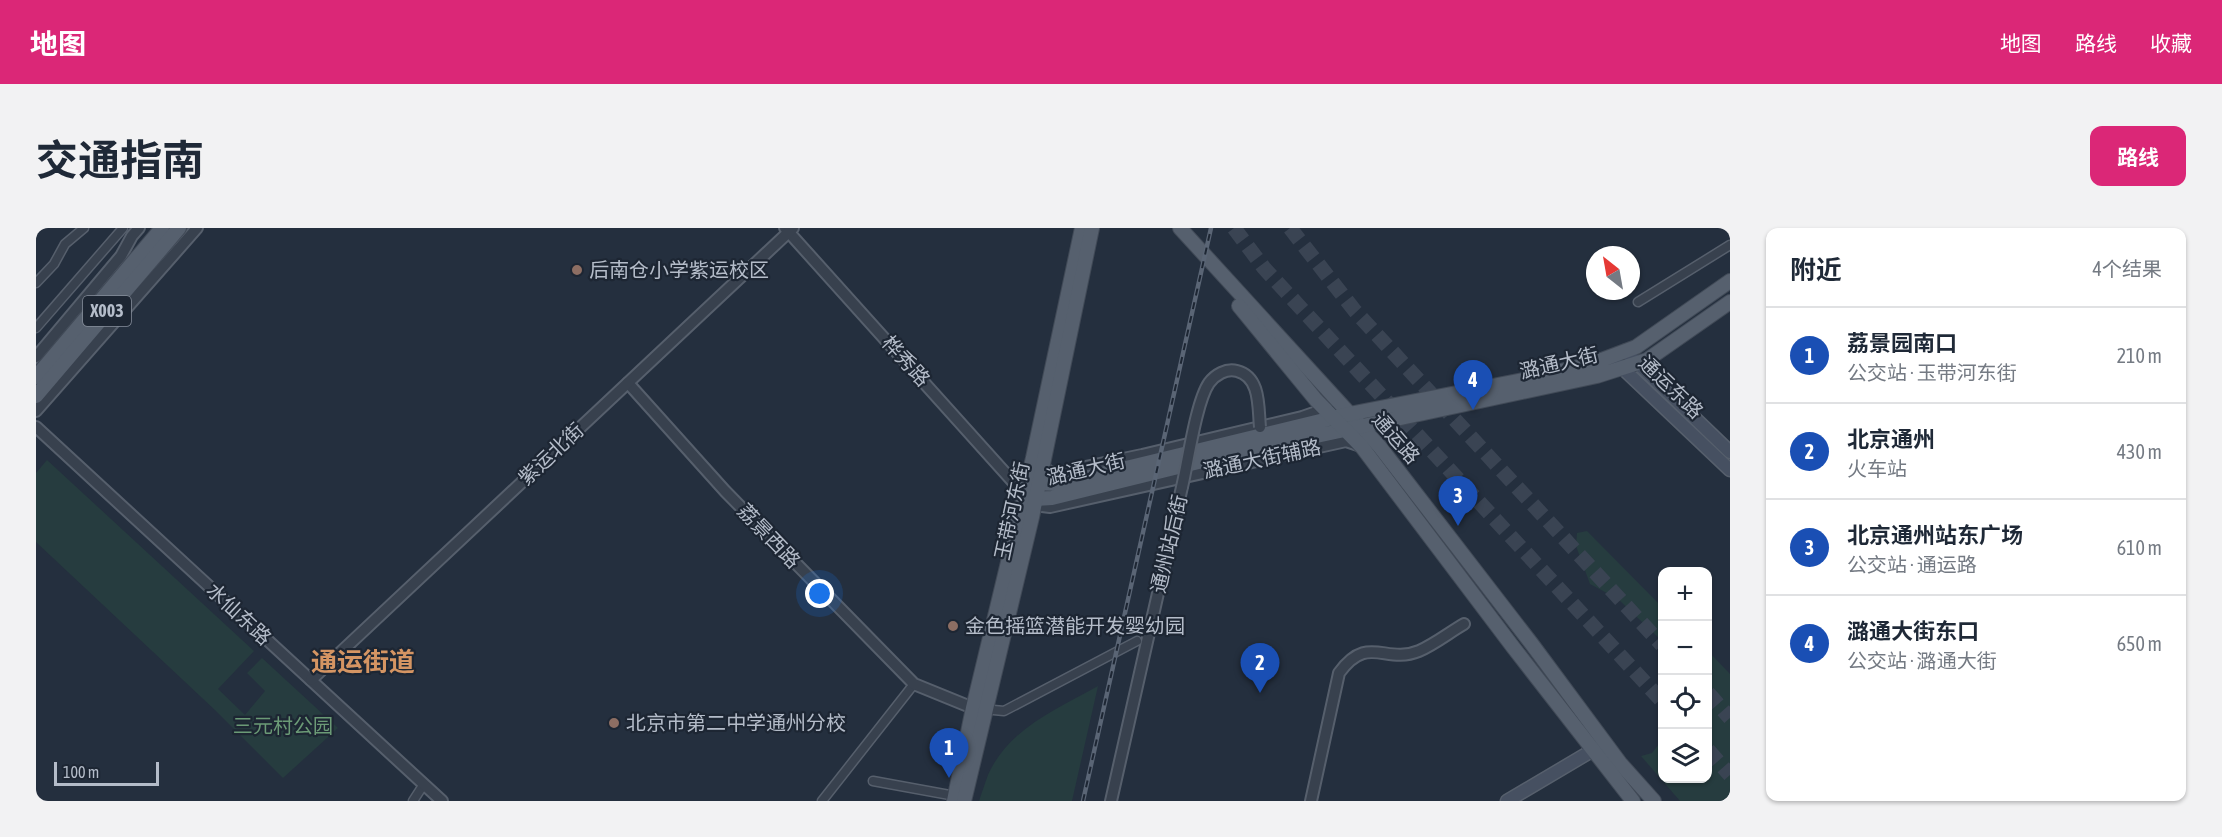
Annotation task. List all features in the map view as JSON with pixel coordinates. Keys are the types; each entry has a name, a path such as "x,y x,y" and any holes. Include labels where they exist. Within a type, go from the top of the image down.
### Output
{"main road":[{"name":"X003","path":"36,377 162,228"},
{"name":"X003","path":"36,396 179,228"},
{"name":"玉带河东街","path":"957,800 979,709 990,695 1031,500 1082,228"},
{"name":"玉带河东街","path":"1031,500 1039,483 1092,228"},
{"name":"通运路","path":"1170,228 1224,288 1329,414 1380,447 1609,747 1654,801"},
{"name":"通运路","path":"1180,228 1350,414 1353,428 1362,447 1634,801"},
{"name":"潞通大街","path":"1039,483 1060,484 1329,414 1350,414 1591,364 1636,347 1730,281"},
{"name":"潞通大街","path":"1031,500 1052,498 1227,455 1597,376 1647,360 1730,302"},
{"name":"通运东路","path":"1625,351 1730,452"},
{"name":"通运东路","path":"1611,357 1730,470"},
{"path":"1507,801 1609,747"},
{"path":"1521,801 1595,753"}],"street":[{"path":"36,283 54,264 65,244 84,228"},
{"path":"36,328 123,228"},
{"path":"36,357 121,256 139,228"},
{"path":"36,411 197,228"},
{"name":"桦秀路","path":"789,229 1031,500"},
{"name":"紫运北街","path":"311,680 789,229"},
{"path":"1638,302 1730,245"},
{"name":"通州站后街","path":"1112,801 1204,394 1217,375 1227,371 1237,371 1254,383 1260,427"},
{"name":"荔景西路","path":"628,383 725,491 914,684 979,709"},
{"name":"潞通大街辅路","path":"1042,462 1047,471 1057,473 1260,427 1329,414"},
{"name":"水仙东路","path":"36,427 442,801"},
{"name":"潞通大街辅路","path":"1031,500 1050,507 1346,441 1362,447"},
{"path":"1311,801 1339,674 1348,660 1362,652 1381,651 1402,654 1419,651 1464,624"},
{"path":"979,709 1004,711 1137,641"},
{"path":"822,801 914,684"},
{"path":"873,781 957,800"},
{"path":"413,801 424,784"}],"green space":[{"name":"三元村公园","path":"47,460 254,651 218,689 245,715 265,691 247,673 262,658 338,728 283,778 216,711 36,542 36,473"},
{"path":"1587,531 1658,603 1658,637 1618,599 1590,584 1576,546 1577,533"},
{"path":"1712,655 1730,674 1730,801 1680,801 1664,783 1712,783"},
{"path":"1098,686 1072,801 979,801 988,775 1008,745 1050,712"},
{"path":"1658,745 1658,776 1641,756 1652,753"}],"tunnel":[{"path":"1234,228 1264,268 1658,697"},
{"path":"1290,228 1355,311 1658,641"},
{"path":"1712,698 1730,718"},
{"path":"1712,755 1730,775"}],"railway":[{"path":"1083,801 1211,228"}],"place":[{"name":"后南仓小学紫运校区","path":"577,270"},
{"name":"潞通大街东口","path":"1473,410"},
{"name":"北京通州站东广场","path":"1458,526"},
{"name":"金色摇篮潜能开发婴幼园","path":"953,626"},
{"name":"北京通州","path":"1260,693"},
{"name":"北京市第二中学通州分校","path":"614,723"},
{"name":"荔景园南口","path":"949,778"}],"district":[{"name":"通运街道","path":"363,662"}]}
